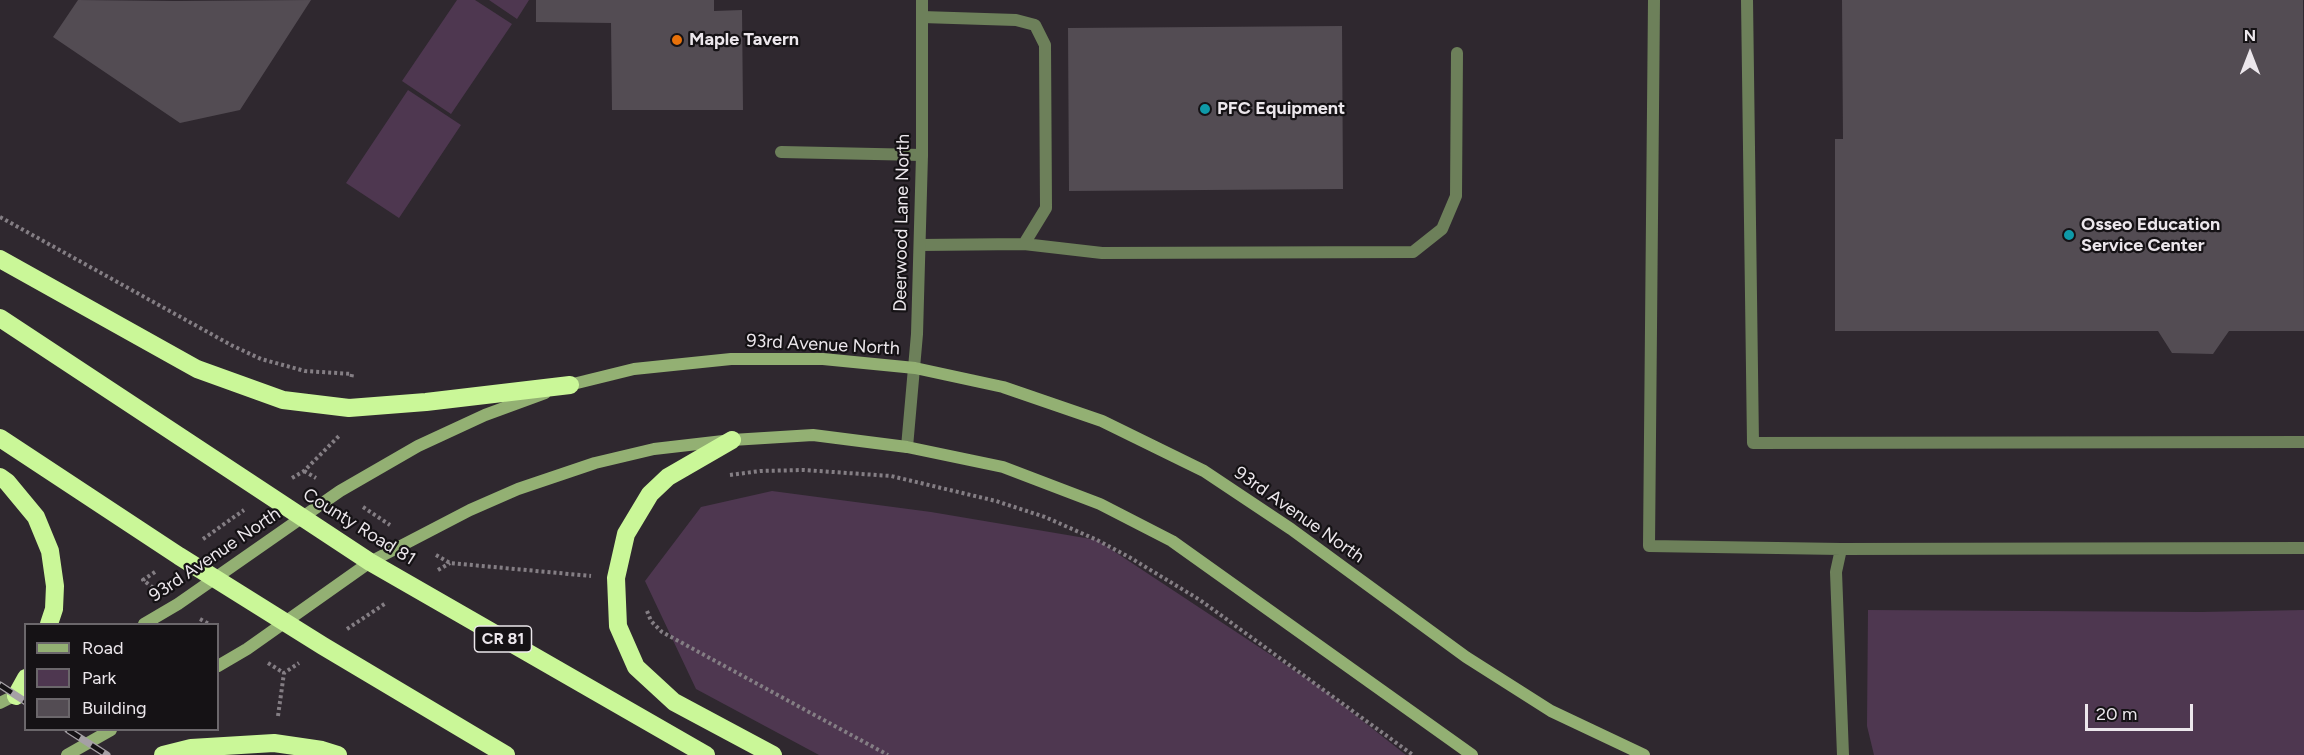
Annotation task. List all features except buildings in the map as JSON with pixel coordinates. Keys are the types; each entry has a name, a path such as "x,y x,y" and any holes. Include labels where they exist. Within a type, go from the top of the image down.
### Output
{"highway":[{"path":"0,259 197,369 283,400 350,408 426,402 570,385"},
{"name":"County Road 81","path":"0,318 370,562 706,755"},
{"path":"0,438 179,556 506,755"},
{"path":"732,440 668,477 650,494 626,534 616,578 618,626 636,667 674,702 772,755"},
{"path":"0,477 7,482 36,518 50,551 55,586 54,609 49,623"},
{"path":"14,696 24,681"},
{"path":"164,755 191,748 274,743 322,750 338,755"}],"street":[{"name":"Deerwood Lane North","path":"908,447 915,368 920,245 922,0"},
{"path":"1654,0 1649,546 1840,549 2304,548"},
{"path":"1748,0 1753,442 2304,442"},
{"path":"922,17 1016,20 1035,25 1045,45 1046,208 1024,244"},
{"path":"920,245 1024,244 1102,254 1413,252 1442,229 1456,195 1457,53"},
{"path":"781,152 922,155"},
{"name":"93rd Avenue North","path":"146,623 178,604 340,492 428,442 485,415 570,385 634,369 731,359 823,359 915,368 1003,387 1102,421 1204,471 1291,529 1466,657 1551,711 1644,755"},
{"path":"219,665 370,562 411,539 518,489 595,463 654,449 732,440 813,435 908,447 1003,467 1100,504 1172,541 1472,755"},
{"path":"1840,549 1836,572 1843,755"},
{"path":"67,755 108,731"}],"path":[{"path":"0,218 231,345 261,359 305,371 352,374"},
{"path":"348,428 304,471 450,563 594,576"},
{"path":"729,475 760,471 804,470 891,476 996,501 1045,518 1130,557 1200,600 1413,755"},
{"path":"646,603 651,621 662,632 888,755"}],"green space":[{"path":"457,0 475,0 512,24 451,114 402,81"},
{"path":"489,0 529,0 517,19"},
{"path":"408,90 461,125 399,218 346,183"},
{"path":"772,491 931,512 1097,540 1321,688 1406,755 819,755 696,689 645,581 701,507"},
{"path":"1868,610 2201,612 2304,610 2304,755 1874,755 1867,726"}],"railway":[{"path":"0,685 24,701"},
{"path":"70,731 107,755"}],"place":[{"name":"Maple Tavern","path":"677,40"},
{"name":"PFC Equipment","path":"1205,109"},
{"name":"Osseo Education Service Center","path":"2069,235"}]}
